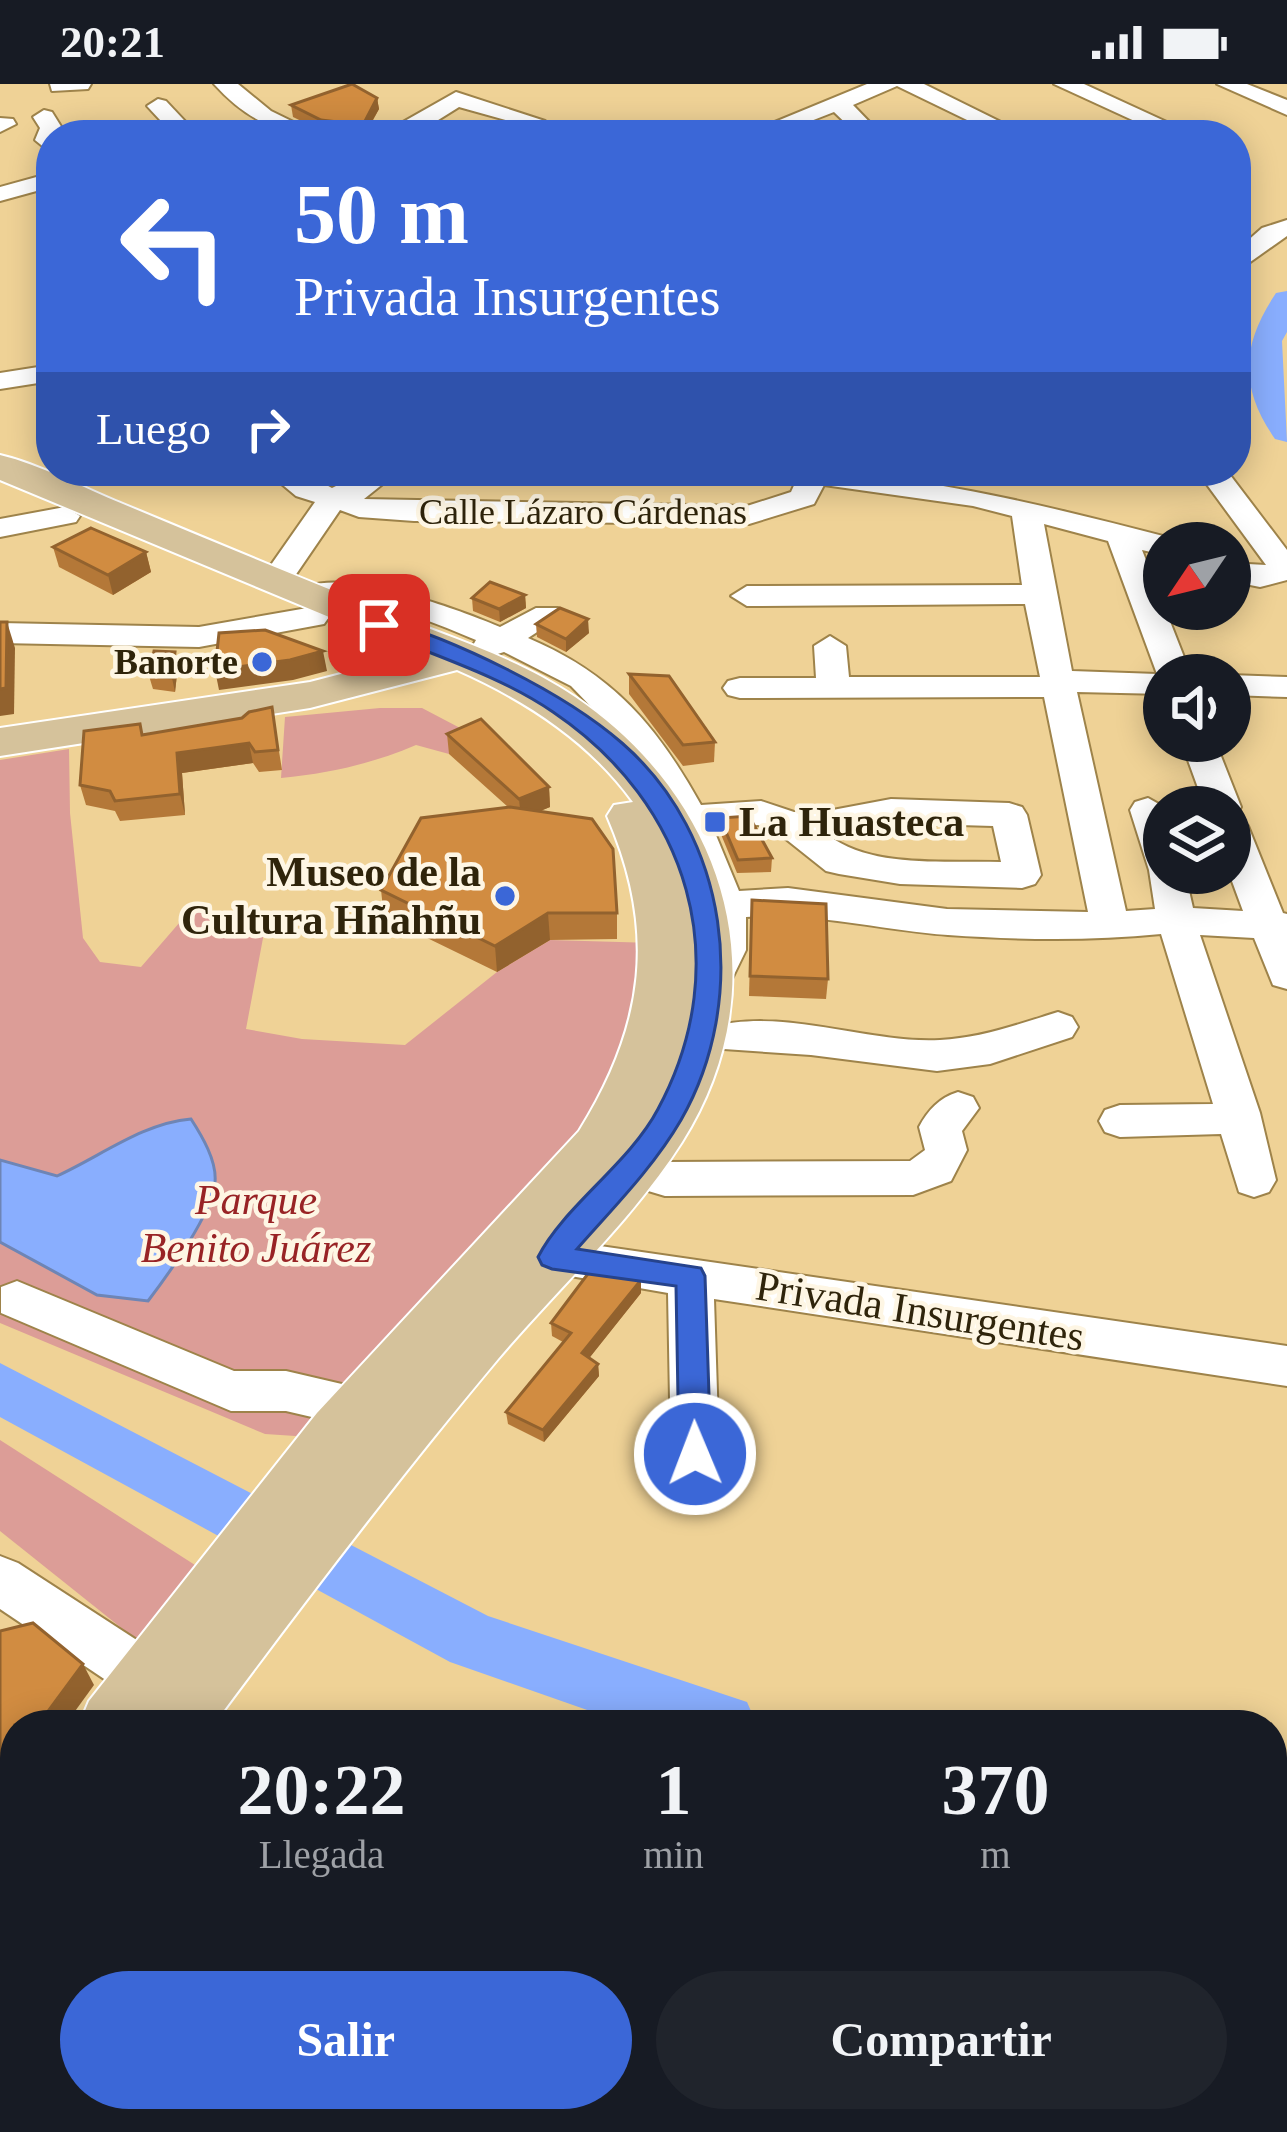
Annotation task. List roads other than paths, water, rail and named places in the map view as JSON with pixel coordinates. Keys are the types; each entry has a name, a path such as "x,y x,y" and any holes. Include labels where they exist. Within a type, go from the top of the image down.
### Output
{"main road":[{"path":"0,466 36,482"},
{"path":"0,486 65,517 299,598 359,637 579,698 636,754 682,819 716,905 714,1005 670,1115 626,1183 358,1434"},
{"path":"45,486 445,661 542,723 587,763 633,819 664,904 668,968 658,1023 628,1101 598,1146 358,1434 167,1694"},
{"path":"317,693 342,680 357,663 359,637"},
{"path":"0,742 317,693 445,661"},
{"path":"317,693 347,697 411,692 503,699"}],"street":[{"path":"212,84 215,101 232,120"},
{"path":"406,120 429,103 420,84"},
{"path":"791,120 887,84"},
{"path":"906,84 984,120"},
{"path":"1065,84 1149,120"},
{"path":"1228,84 1287,108"},
{"path":"235,87 274,120"},
{"path":"420,120 456,92 531,120"},
{"path":"837,102 856,120"},
{"path":"158,106 172,120"},
{"path":"813,111 820,120"},
{"path":"0,194 36,185"},
{"path":"1251,251 1287,226"},
{"name":"Calle Lázaro Cárdenas","path":"302,486 339,495 359,508 413,512 749,515 803,498 808,486"},
{"path":"299,598 339,495 363,486"},
{"path":"941,486 1143,549"},
{"path":"1222,486 1274,562 1260,578 1251,576"},
{"path":"1027,512 1039,594 1110,926"},
{"path":"0,528 65,517"},
{"path":"1125,543 1143,544"},
{"path":"1125,543 1166,654"},
{"path":"747,596 1039,594"},
{"path":"0,633 200,637 299,598 380,595 408,600 563,667 579,698"},
{"path":"445,661 506,641 547,615"},
{"path":"830,646 833,686"},
{"path":"740,688 1143,684"},
{"path":"1251,686 1287,687"},
{"path":"682,819 761,813 790,824 839,862 900,872 1022,874 1009,814 891,811 822,824 790,824"},
{"path":"891,811 900,872"},
{"path":"1251,871 1277,927 1287,975"},
{"path":"1170,894 1239,1112 1254,1180"},
{"path":"716,905 788,901 947,922 1110,926 1175,920 1277,927"},
{"path":"714,1005 811,1040 937,1056 990,1049 1058,1027"},
{"path":"626,1183 914,1178 936,1169 946,1150 940,1127 958,1108"},
{"path":"1120,1121 1212,1120 1239,1112"},
{"name":"Privada Insurgentes","path":"552,1257 1287,1366"},
{"path":"690,1276 695,1454"},
{"path":"17,1300 230,1391 286,1391 358,1434"},
{"path":"0,1580 167,1694"}],"water":[{"path":"191,1119 214,1166 212,1195 188,1244 148,1301 97,1295 0,1242 0,1160 57,1176 139,1134"}],"waterway":[{"path":"1287,300 1266,341 1267,396 1287,432"},
{"path":"0,1388 473,1641 679,1710"}],"place":[{"name":"Banorte","path":"262,662"},
{"name":"La Huasteca","path":"715,822"},
{"name":"Museo de la Cultura Hñahñu","path":"505,896"}],"park label":[{"name":"Parque Benito Juárez","path":"256,1224"}]}
